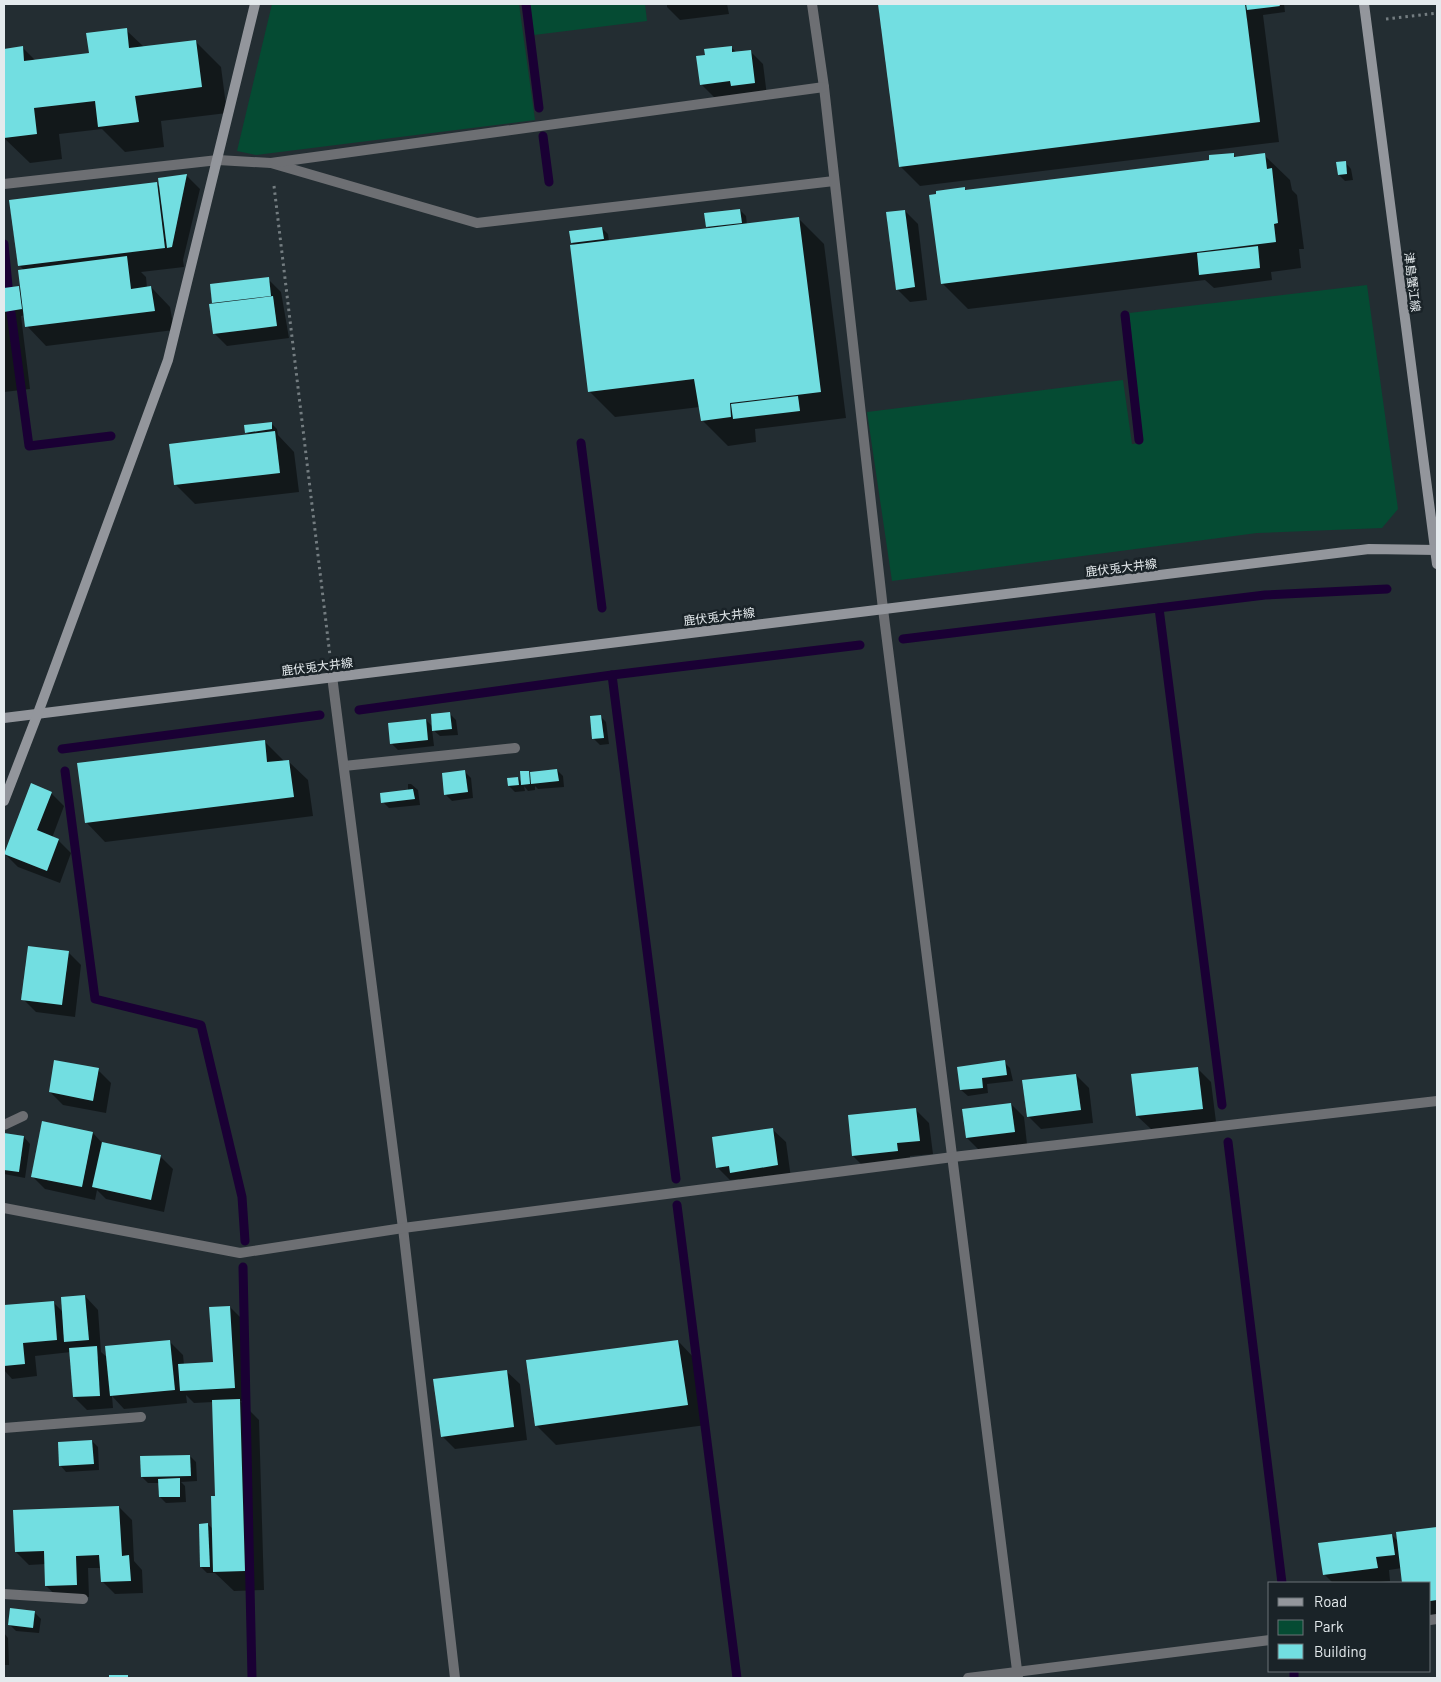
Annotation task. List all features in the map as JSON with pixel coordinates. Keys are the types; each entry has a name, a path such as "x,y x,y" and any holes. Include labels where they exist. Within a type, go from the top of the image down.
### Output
{"main road":[{"path":"4,801 168,360 256,4"},
{"name":"津島蟹江線","path":"1364,4 1437,564"},
{"name":"鹿伏兎大井線","path":"4,718 332,676 1369,550 1436,550"}],"street":[{"path":"812,4 824,87 883,609 1018,1675"},
{"path":"4,184 218,160 271,163 824,87"},
{"path":"271,163 477,222 834,181"},
{"path":"332,676 403,1228 456,1678"},
{"path":"344,766 515,748"},
{"path":"4,1208 240,1253 403,1228 953,1157 1437,1101"},
{"path":"4,1125 23,1116"},
{"path":"4,1428 141,1417"},
{"path":"4,1594 83,1599"},
{"path":"968,1678 1018,1675 1268,1640"}],"path":[{"path":"1366,22 1437,13"},
{"path":"271,163 332,676"}],"green space":[{"path":"272,4 519,4 535,120 256,155 237,151"},
{"path":"530,4 645,4 647,21 534,35"},
{"path":"1367,285 1398,509 1382,528 1257,533 892,581 867,412 1123,380 1132,444 1143,443 1129,313"}],"building":[{"path":"878,4 1245,4 1260,122 899,167"},
{"path":"1246,4 1279,4 1280,6 1247,10"},
{"path":"127,28 129,48 196,40 202,87 135,96 139,122 98,127 95,101 34,108 37,134 4,138 4,49 23,46 24,61 89,53 86,33"},
{"path":"732,46 732,52 751,50 755,83 731,86 730,81 700,85 696,56 705,55 704,49"},
{"path":"1234,153 1234,157 1265,153 1267,169 1272,168 1278,223 1274,224 1276,242 941,284 929,195 936,194 936,191 965,187 965,190 1209,160 1209,155"},
{"path":"1346,161 1347,174 1338,175 1336,162"},
{"path":"187,174 172,247 167,248 158,178"},
{"path":"157,182 165,248 18,266 9,200"},
{"path":"740,209 742,223 706,227 704,213"},
{"path":"905,210 915,287 896,290 886,212"},
{"path":"799,217 821,392 730,403 731,417 701,421 694,379 588,392 570,245"},
{"path":"602,227 604,239 571,243 569,231"},
{"path":"1258,246 1260,268 1199,275 1197,253"},
{"path":"127,256 131,289 151,286 155,311 25,327 18,270"},
{"path":"269,277 271,296 212,303 210,284"},
{"path":"19,286 22,309 4,312 4,288"},
{"path":"273,296 277,326 213,334 209,304"},
{"path":"798,396 800,411 733,419 731,404"},
{"path":"272,422 272,429 245,433 244,425"},
{"path":"275,431 280,473 174,485 169,444"},
{"path":"450,712 452,729 432,731 431,714"},
{"path":"601,715 604,738 592,739 590,716"},
{"path":"426,719 428,740 390,744 388,723"},
{"path":"265,740 267,762 289,760 294,797 85,823 77,763"},
{"path":"557,769 559,781 531,784 530,772"},
{"path":"465,770 468,792 444,795 442,773"},
{"path":"520,771 529,771 530,784 521,785"},
{"path":"518,777 519,785 508,786 507,778"},
{"path":"31,783 52,792 37,830 59,839 47,871 4,854"},
{"path":"413,789 415,799 381,803 380,793"},
{"path":"28,946 69,951 62,1005 21,1000"},
{"path":"54,1060 99,1068 93,1101 49,1092"},
{"path":"1005,1060 1007,1075 982,1078 983,1088 960,1090 957,1067"},
{"path":"1198,1067 1203,1109 1136,1116 1131,1074"},
{"path":"1076,1074 1081,1110 1027,1117 1022,1080"},
{"path":"1011,1103 1015,1132 966,1138 962,1109"},
{"path":"916,1108 920,1141 897,1143 898,1151 852,1156 848,1115"},
{"path":"42,1121 93,1132 82,1187 31,1177"},
{"path":"773,1128 778,1165 730,1173 729,1166 716,1168 712,1137"},
{"path":"4,1133 24,1136 19,1172 4,1170"},
{"path":"102,1142 161,1155 151,1200 92,1187"},
{"path":"85,1295 89,1340 64,1342 61,1297"},
{"path":"54,1301 57,1340 23,1343 25,1364 4,1366 4,1305"},
{"path":"230,1306 235,1388 180,1391 178,1364 213,1362 209,1307"},
{"path":"170,1340 175,1390 110,1396 105,1346"},
{"path":"678,1340 688,1405 535,1426 526,1360"},
{"path":"97,1346 100,1396 73,1397 69,1348"},
{"path":"507,1370 514,1427 441,1437 433,1379"},
{"path":"240,1399 245,1571 213,1572 211,1496 215,1496 212,1400"},
{"path":"92,1440 94,1464 59,1466 58,1442"},
{"path":"190,1455 191,1476 141,1477 140,1456"},
{"path":"180,1478 180,1497 159,1497 158,1479"},
{"path":"119,1506 122,1556 129,1555 131,1581 101,1582 99,1555 76,1556 77,1585 45,1586 44,1551 15,1552 13,1510"},
{"path":"208,1523 210,1567 200,1567 199,1524"},
{"path":"1437,1527 1437,1600 1431,1601 1431,1582 1402,1582 1396,1532"},
{"path":"1392,1534 1395,1555 1376,1557 1378,1568 1323,1575 1318,1543"},
{"path":"10,1608 35,1611 33,1628 8,1625"},
{"path":"109,1675 128,1675 128,1678 109,1678"}],"waterway":[{"path":"526,4 539,108"},
{"path":"543,136 549,182"},
{"path":"4,244 8,286"},
{"path":"11,313 29,446 111,436"},
{"path":"1125,315 1139,440"},
{"path":"581,443 602,608"},
{"path":"903,639 1265,595 1387,589"},
{"path":"1159,608 1222,1105"},
{"path":"359,710 612,675 860,645"},
{"path":"612,675 676,1179"},
{"path":"62,749 320,715"},
{"path":"65,771 95,999 201,1025 242,1197 245,1241"},
{"path":"1228,1142 1282,1582"},
{"path":"677,1205 737,1678"},
{"path":"243,1267 252,1678"},
{"path":"1294,1672 1294,1678"}]}
